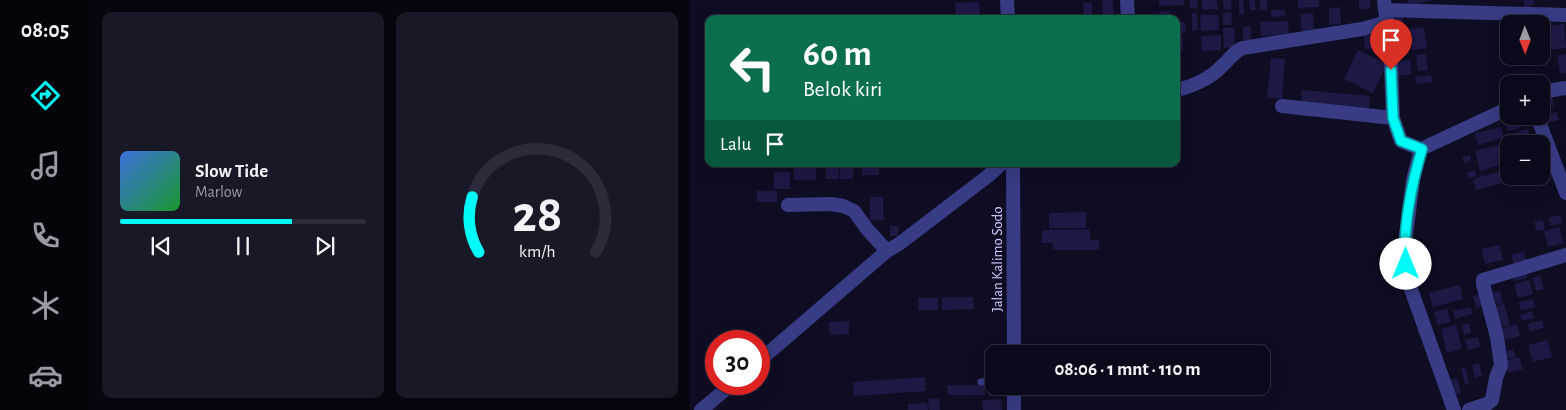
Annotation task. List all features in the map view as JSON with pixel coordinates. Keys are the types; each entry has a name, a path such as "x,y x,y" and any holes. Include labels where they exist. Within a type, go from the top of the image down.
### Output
{"street":[{"path":"1007,0 1008,15"},
{"path":"1127,0 1128,15"},
{"path":"1180,89 1191,86 1208,77 1221,68 1234,53 1243,48 1362,29 1385,11 1566,15"},
{"path":"1385,11 1390,38 1393,118 1401,141 1422,149 1500,112"},
{"path":"1550,91 1566,88"},
{"path":"1282,106 1393,118"},
{"path":"1540,125 1566,193"},
{"path":"1422,149 1413,180 1404,250 1407,278 1454,410"},
{"path":"770,352 887,251 899,244 998,167"},
{"name":"Jalan Kalimo Sodo","path":"1013,167 1014,345"},
{"path":"788,204 831,204 843,206 854,211 887,251"},
{"path":"1469,410 1487,404 1492,400 1496,378 1502,365 1483,280 1566,254"},
{"path":"701,410 719,395"},
{"path":"1014,395 1014,410"}],"lane":[{"path":"981,382 985,382"}],"building":[{"path":"1102,0 1113,0 1114,15 1103,15"},
{"path":"1159,0 1184,0 1184,5 1159,6"},
{"path":"1190,0 1197,0 1198,8 1190,8"},
{"path":"1202,0 1217,0 1218,9 1202,10"},
{"path":"1223,0 1231,0 1232,9 1224,9"},
{"path":"1239,0 1243,0 1244,14 1239,14"},
{"path":"1249,0 1255,0 1256,10 1250,10"},
{"path":"1260,0 1267,0 1267,10 1260,10"},
{"path":"1298,0 1319,0 1319,7 1298,8"},
{"path":"1359,0 1370,0 1370,9 1359,9"},
{"path":"1408,0 1429,0 1429,1 1410,6"},
{"path":"1523,0 1534,0 1535,4 1525,7"},
{"path":"979,2 980,15 956,15 955,3"},
{"path":"1083,3 1092,3 1092,15 1084,15"},
{"path":"1340,7 1341,24 1329,25 1329,8"},
{"path":"1271,10 1285,10 1285,16 1271,17"},
{"path":"1169,11 1170,15 1159,15 1159,12"},
{"path":"1231,12 1232,25 1223,25 1223,13"},
{"path":"1192,13 1197,13 1198,30 1192,31"},
{"path":"1313,13 1314,31 1301,32 1301,14"},
{"path":"1402,13 1404,25 1393,27 1390,15"},
{"path":"1200,15 1218,15 1219,30 1201,31"},
{"path":"1288,21 1289,35 1261,36 1260,22"},
{"path":"1180,22 1185,22 1186,33 1180,34"},
{"path":"1564,24 1566,48 1551,50 1550,26"},
{"path":"1250,26 1251,41 1243,41 1243,27"},
{"path":"1424,27 1427,48 1412,50 1409,29"},
{"path":"1223,28 1234,28 1235,48 1224,48"},
{"path":"1402,33 1404,47 1397,48 1396,34"},
{"path":"1383,34 1384,49 1365,49 1364,35"},
{"path":"1180,35 1182,35 1183,51 1180,51"},
{"path":"1221,35 1221,50 1202,51 1201,36"},
{"path":"1358,50 1387,64 1373,93 1344,79"},
{"path":"1426,54 1428,70 1418,71 1416,55"},
{"path":"1566,54 1566,73 1560,73 1557,55"},
{"path":"1271,58 1285,59 1282,99 1267,98"},
{"path":"1410,60 1412,74 1398,76 1396,62"},
{"path":"1431,75 1432,82 1416,84 1415,77"},
{"path":"1302,90 1370,96 1369,110 1301,104"},
{"path":"1550,97 1552,97 1554,106 1550,107"},
{"path":"1557,112 1559,120 1550,122 1550,114"},
{"path":"1507,125 1520,125 1521,128 1508,131"},
{"path":"1501,127 1503,135 1500,135 1500,139 1478,145 1475,133"},
{"path":"1528,129 1530,135 1506,135"},
{"path":"1500,145 1500,165 1480,171 1475,151"},
{"path":"1470,155 1471,161 1464,163 1462,157"},
{"path":"839,167 839,179 826,179 826,168 816,168 816,180 794,180 794,168"},
{"path":"840,167 853,167 853,179 840,179"},
{"path":"862,167 879,167 879,175 862,175"},
{"path":"1475,170 1476,176 1468,178 1467,173"},
{"path":"774,172 790,172 790,189 774,189"},
{"path":"1500,172 1500,183 1476,190 1473,179"},
{"path":"757,191 777,191 777,202 757,202"},
{"path":"870,197 883,197 884,220 870,220"},
{"path":"1086,212 1086,228 1049,228 1049,213"},
{"path":"1560,215 1562,223 1551,226 1549,218"},
{"path":"1543,220 1545,229 1537,231 1534,222"},
{"path":"890,226 898,226 898,236 890,236"},
{"path":"1559,227 1563,243 1548,247 1544,231"},
{"path":"1090,229 1090,240 1099,240 1099,250 1053,250 1053,243 1042,243 1042,230"},
{"path":"1499,245 1503,260 1485,264 1481,249"},
{"path":"1524,252 1528,265 1515,268 1511,255"},
{"path":"1525,271 1527,278 1514,281 1512,275"},
{"path":"1540,276 1544,289 1536,291 1533,278"},
{"path":"1529,280 1533,294 1518,298 1514,284"},
{"path":"1460,285 1463,299 1433,307 1429,293"},
{"path":"1500,291 1503,303 1497,305 1493,292"},
{"path":"1484,293 1487,305 1476,308 1473,296"},
{"path":"942,297 973,297 974,309 942,310"},
{"path":"918,298 938,298 938,310 918,310"},
{"path":"1533,299 1535,307 1521,311 1519,302"},
{"path":"1504,304 1510,325 1497,328 1492,308"},
{"path":"1471,307 1472,314 1455,319 1453,311"},
{"path":"1447,309 1451,322 1438,325 1434,312"},
{"path":"1532,311 1534,318 1522,321 1520,315"},
{"path":"1542,320 1544,328 1530,331 1528,324"},
{"path":"849,321 849,334 830,335 829,322"},
{"path":"1469,323 1471,333 1464,335 1462,325"},
{"path":"1517,324 1520,336 1505,340 1502,328"},
{"path":"1456,325 1462,349 1447,353 1441,329"},
{"path":"1478,337 1480,347 1468,350 1465,340"},
{"path":"1548,340 1552,357 1533,362 1528,345"},
{"path":"1513,349 1516,357 1505,359 1503,352"},
{"path":"1519,357 1523,369 1507,373 1504,361"},
{"path":"1479,363 1482,376 1475,378 1472,365"},
{"path":"1465,367 1469,383 1465,384 1461,368"},
{"path":"925,377 926,391 854,396 853,382"},
{"path":"1457,378 1461,393 1453,395 1449,380"},
{"path":"947,385 985,385 985,395 948,395"},
{"path":"939,398 940,410 929,410 928,399"},
{"path":"1001,399 1002,410 983,410 982,400"},
{"path":"927,403 928,410 908,410 908,404"}],"route":[{"path":"1391,70 1393,118 1401,141 1422,149 1413,180 1404,250 1406,264"}]}
